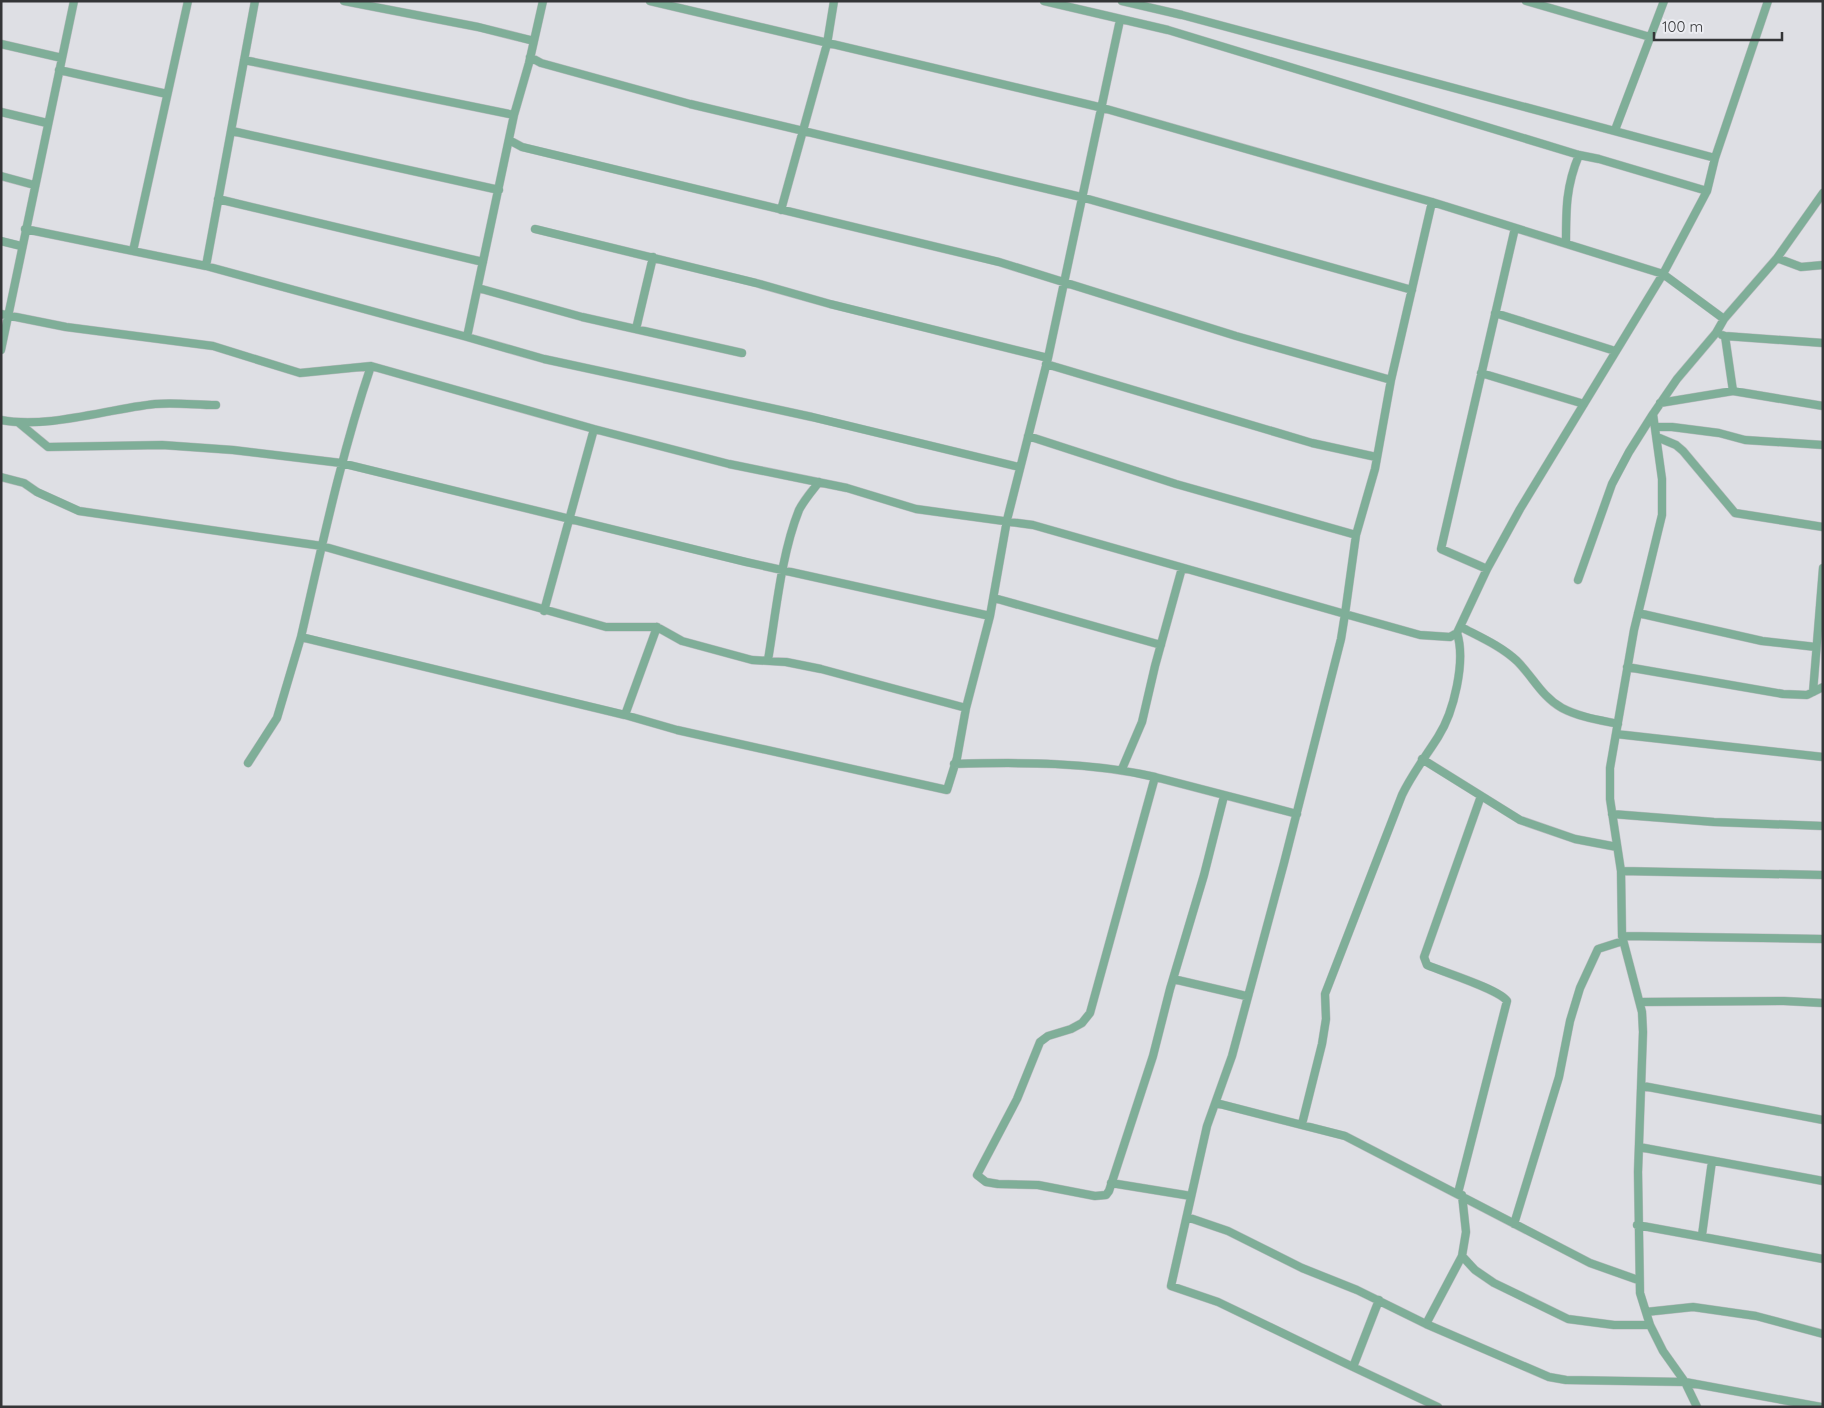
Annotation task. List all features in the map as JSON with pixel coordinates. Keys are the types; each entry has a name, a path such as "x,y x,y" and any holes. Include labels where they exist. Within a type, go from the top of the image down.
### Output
{"street":[{"path":"1,350 4,315 25,229 74,1"},
{"path":"133,251 188,1"},
{"path":"206,266 255,1"},
{"path":"344,1 478,27 534,41"},
{"path":"467,337 514,114 543,1"},
{"path":"650,1 1103,108 1432,202 1566,242 1663,274 1724,319"},
{"path":"781,210 827,44 834,1"},
{"path":"1044,1 1168,30 1579,155 1599,159 1707,191"},
{"path":"1122,1 1715,158"},
{"path":"1526,1 1650,37"},
{"path":"1615,130 1664,1"},
{"path":"4,315 66,328 213,346 300,373 371,366 594,429 729,464 847,488 916,508 1033,525 1182,568 1235,581 1411,633 1450,637 1459,630 1487,569 1520,509 1663,274 1707,191 1715,158 1768,1"},
{"path":"301,637 625,715 677,730 947,790 990,616 1007,520 1047,361 1081,197 1103,108 1120,20"},
{"path":"1,44 62,58"},
{"path":"530,57 541,63 802,131 1081,197 1412,290"},
{"path":"244,60 514,114"},
{"path":"59,70 167,94"},
{"path":"1,112 47,123"},
{"path":"232,131 499,190"},
{"path":"509,140 522,147 1000,262 1236,336 1391,380"},
{"path":"1566,242 1567,196 1570,177 1579,155"},
{"path":"1,176 34,184"},
{"path":"1578,580 1612,484 1628,452 1660,403 1716,332 1724,319 1777,258 1823,193"},
{"path":"218,199 483,262"},
{"path":"1432,202 1391,380 1375,469 1356,535 1341,639 1297,814 1246,996 1232,1056 1208,1126 1171,1286 1218,1302 1438,1407"},
{"path":"1487,569 1441,549 1515,228"},
{"path":"25,229 206,266 544,359 812,417 1019,467"},
{"path":"535,229 756,282 830,304 1047,361 1312,443 1376,457"},
{"path":"1,242 21,246"},
{"path":"636,329 652,257"},
{"path":"1777,258 1801,267 1823,265"},
{"path":"478,288 636,329 742,353"},
{"path":"1495,313 1615,351"},
{"path":"1716,332 1724,336 1823,343"},
{"path":"1724,336 1733,391"},
{"path":"248,763 277,718 301,637 341,464 371,366"},
{"path":"1481,373 1584,404"},
{"path":"1660,403 1733,391 1823,406"},
{"path":"1,420 19,423 108,413 155,404 216,405"},
{"path":"1653,414 1663,494 1662,515 1638,613 1610,768 1612,814 1621,871 1623,938 1640,1002 1643,1032 1643,1086 1637,1225 1638,1280 1650,1325 1663,1351 1686,1382 1697,1407"},
{"path":"19,423 48,447 162,445 233,450 341,464 784,570 990,616"},
{"path":"1656,428 1672,427 1718,433 1745,440 1823,445"},
{"path":"544,611 594,429"},
{"path":"1028,436 1176,484 1356,535"},
{"path":"1657,437 1676,445 1683,451 1735,513 1823,527"},
{"path":"1,477 24,483 37,492 79,510 322,546 544,611 606,627 657,627 682,640 752,660 786,662 821,669 966,708"},
{"path":"768,660 784,570 800,509 819,482"},
{"path":"1122,770 1142,722 1182,568"},
{"path":"1813,692 1823,568"},
{"path":"994,598 1161,645"},
{"path":"1638,613 1762,641 1816,647"},
{"path":"625,715 657,627"},
{"path":"1459,630 1490,642 1518,662 1544,694 1562,708 1582,716 1618,724"},
{"path":"1302,1124 1322,1044 1326,1019 1324,994 1388,835 1402,795 1447,720 1461,668 1459,630"},
{"path":"1627,667 1783,694 1806,695 1823,686"},
{"path":"1616,734 1823,756"},
{"path":"1422,759 1520,820 1543,830 1574,839 1617,846"},
{"path":"954,764 1011,763 1122,770 1297,814"},
{"path":"1154,777 1090,1013 1082,1022 1071,1029 1048,1036 1040,1042 1017,1100 977,1174 986,1182 1038,1185 1095,1196 1106,1194 1111,1184 1153,1056 1173,979 1204,875 1224,796"},
{"path":"1426,1324 1462,1256 1466,1232 1460,1194 1507,1001 1504,997 1493,992 1427,965 1424,957 1481,796"},
{"path":"1612,814 1714,822 1823,826"},
{"path":"1621,871 1823,874"},
{"path":"1514,1224 1560,1077 1570,1021 1580,988 1598,949 1623,938 1823,939"},
{"path":"1173,979 1246,996"},
{"path":"1640,1002 1784,1000 1823,1003"},
{"path":"1643,1086 1823,1120"},
{"path":"1216,1103 1302,1124 1357,1141 1590,1263 1638,1280"},
{"path":"1639,1147 1823,1181"},
{"path":"1702,1235 1712,1161"},
{"path":"1111,1184 1191,1196"},
{"path":"1187,1217 1220,1228 1302,1268 1379,1300 1426,1324 1549,1377 1576,1381 1686,1382 1820,1407"},
{"path":"1637,1225 1702,1235 1823,1259"},
{"path":"1462,1256 1475,1270 1494,1283 1568,1319 1604,1324 1650,1325"},
{"path":"1353,1367 1379,1300"},
{"path":"1646,1312 1693,1307 1756,1316 1823,1334"}]}
